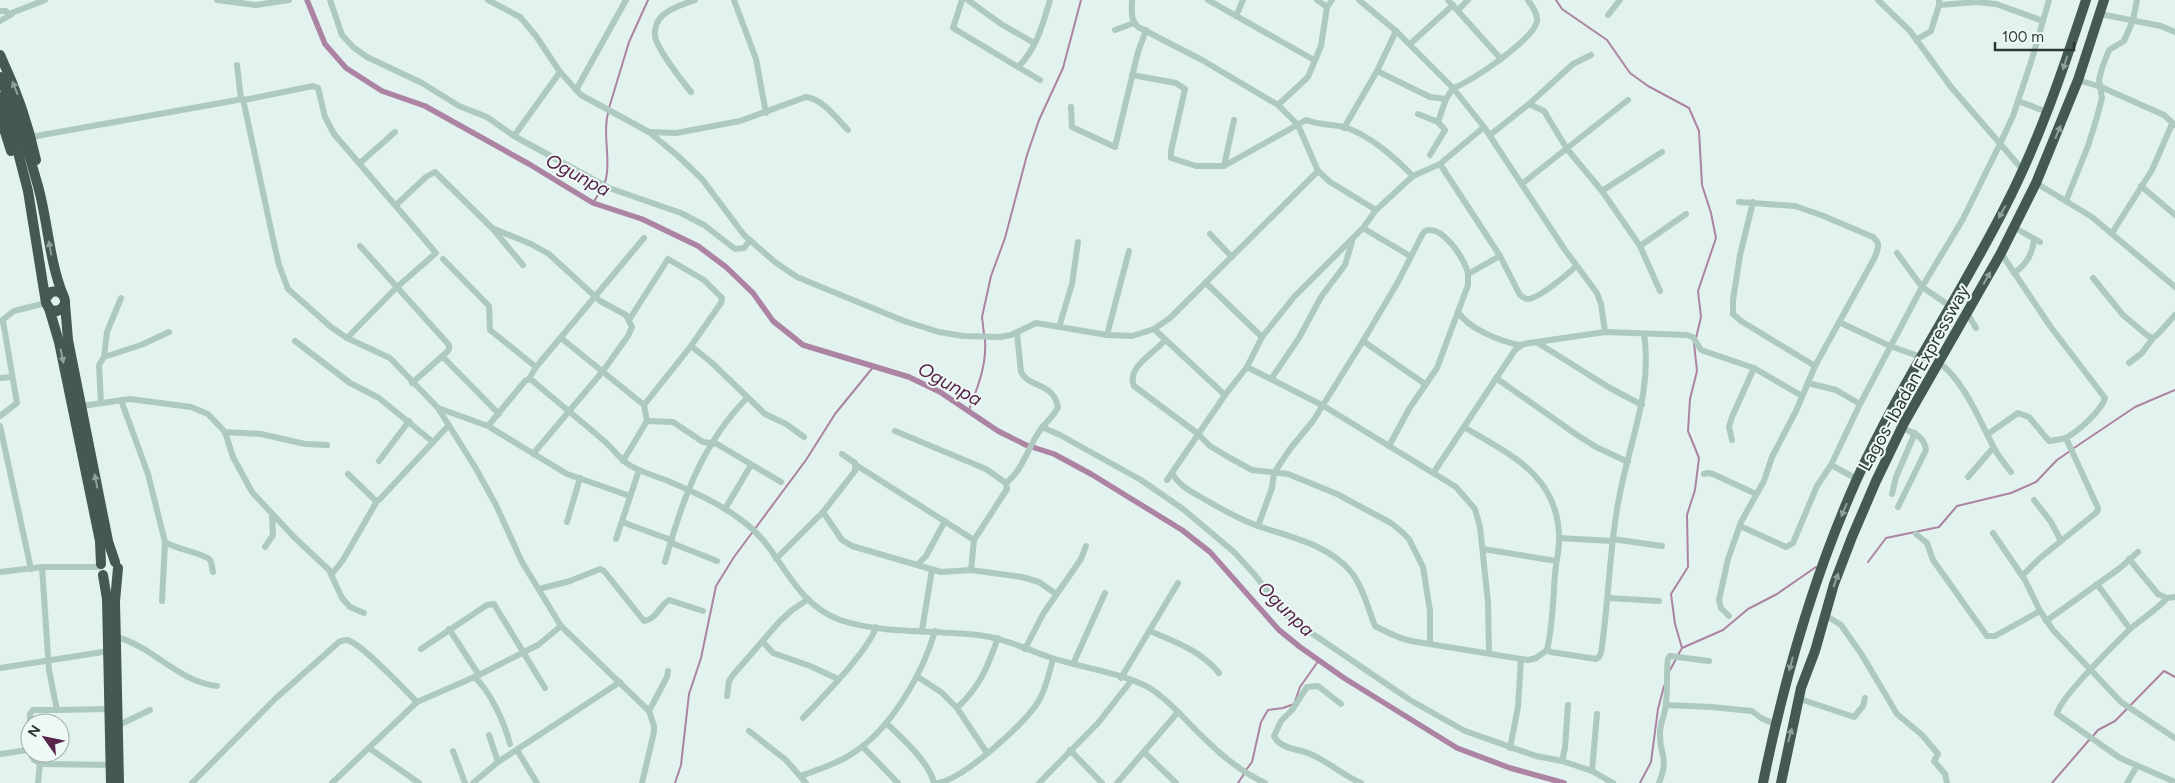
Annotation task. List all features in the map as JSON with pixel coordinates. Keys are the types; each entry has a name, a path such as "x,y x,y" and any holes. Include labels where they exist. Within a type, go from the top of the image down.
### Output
{"highway":[{"name":"Lagos-Ibadan Expressway","path":"1763,783 1775,724 1795,648 1821,568 1857,479 1921,357 2005,207 2047,112 2086,0"},
{"name":"Lagos-Ibadan Expressway","path":"1781,783 1801,688 1852,537 1876,481 1902,428 2015,228 2036,183 2078,80 2104,0"},
{"path":"0,55 16,89 31,137 33,189 47,303 59,342 100,541 101,569 107,590 111,783"},
{"path":"0,77 64,299 66,328 108,541 116,565 119,783"},
{"path":"0,97 17,132"},
{"path":"0,116 16,167 33,189"},
{"path":"47,303 48,294 54,291 64,299"},
{"path":"47,303 57,311 63,308 64,299"},
{"path":"101,569 107,559 116,565"},
{"path":"101,569 111,576 116,565"}],"street":[{"path":"0,9 9,14 45,0"},
{"path":"217,0 256,5 289,0"},
{"path":"330,0 342,35 361,53 379,64 422,82 459,106 487,117 514,136 609,188 681,213 704,225 735,250 744,248 750,240"},
{"path":"488,0 520,17 536,36 560,72 581,95 649,132 702,179 734,223 775,262 797,277 922,328 962,336 1000,337 1017,333 1036,323 1107,335 1132,336 1154,329 1170,318 1232,258 1270,216 1318,171"},
{"path":"576,90 626,0"},
{"path":"691,92 672,68 655,37 656,23 662,16 672,9 695,0"},
{"path":"734,0 756,59 766,113"},
{"path":"962,0 954,28 1040,80"},
{"path":"968,0 1000,24 1034,43"},
{"path":"1018,67 1034,43 1042,26 1050,0"},
{"path":"1132,0 1134,23"},
{"path":"1208,0 1314,60"},
{"path":"1236,16 1243,0"},
{"path":"1317,0 1327,8"},
{"path":"1278,105 1289,92 1308,77 1321,46 1327,8 1332,0"},
{"path":"1359,0 1410,44 1453,88 1490,135 1576,266 1600,297 1605,332"},
{"path":"1458,10 1468,0"},
{"path":"1438,122 1446,99 1453,88 1460,86 1501,59 1518,45 1536,25 1537,16 1528,0"},
{"path":"1608,15 1620,0"},
{"path":"1878,0 1916,40 1938,70 2022,169"},
{"path":"1740,526 1783,546 1790,546 1817,486 1831,465 1890,346 1922,287 1963,219 2000,144 2018,100 2049,0"},
{"path":"2066,201 2093,132 2102,98 2099,80 2102,68 2109,50 2124,41 2133,20 2137,0"},
{"path":"1410,44 1451,2 1501,59"},
{"path":"1916,40 1931,31 1939,2 1996,4 2043,22"},
{"path":"0,21 22,8"},
{"path":"2100,14 2161,26 2175,32"},
{"path":"1114,30 1134,23 1278,105 1298,125 1318,171 1330,182 1376,210"},
{"path":"1071,108 1072,127 1115,147 1132,75 1146,30"},
{"path":"1344,128 1377,71 1396,31"},
{"path":"1490,135 1529,104 1573,64 1591,55"},
{"path":"237,65 272,239 284,280 294,294 331,327 347,338 390,358 438,408 475,467 496,505 522,562 561,626 649,711 654,732 642,783"},
{"path":"1377,71 1430,96 1446,99"},
{"path":"514,136 560,72"},
{"path":"1132,75 1176,84 1185,89 1171,151 1173,159 1196,166 1224,166 1306,120 1344,128 1380,148 1413,176"},
{"path":"2078,80 2101,87 2164,115 2174,124 2152,170 2112,233"},
{"path":"31,137 316,86 329,125 436,253 397,287 347,338"},
{"path":"649,132 676,133 740,121 801,99 810,98 831,112 848,130"},
{"path":"1522,183 1568,149 1628,100"},
{"path":"2018,100 2047,112"},
{"path":"1529,104 1544,111 1568,149 1602,191 1640,246 1660,291"},
{"path":"1418,114 1438,122 1445,130 1430,156"},
{"path":"1224,166 1234,120"},
{"path":"1166,480 1197,433 1247,367 1262,337 1294,297 1363,228 1376,210 1413,176 1440,164 1484,127"},
{"path":"360,163 395,132"},
{"path":"1602,191 1662,152"},
{"path":"1440,164 1500,256 1520,295 1529,299 1540,294 1576,266"},
{"path":"396,205 426,177 435,172 492,228 523,265"},
{"path":"2036,183 2112,233 2175,287"},
{"path":"2141,186 2175,215"},
{"path":"1730,616 1721,608 1719,600 1728,558 1740,526 1764,481 1772,457 1815,366 1879,247 1878,242 1873,237 1795,206 1739,202"},
{"path":"1753,202 1740,255 1733,300 1733,314 1741,321 1815,366"},
{"path":"1640,246 1686,214"},
{"path":"492,228 540,248 608,306 619,310 629,320 632,327 628,336 603,371 533,454"},
{"path":"1363,228 1410,256"},
{"path":"2014,272 2021,268 2037,241 2015,228"},
{"path":"1258,526 1272,488 1274,473 1290,449 1313,421 1398,282 1410,256 1425,232 1433,230 1459,252 1468,274 1468,285 1436,368 1424,384 1389,446"},
{"path":"1210,234 1232,258"},
{"path":"1271,380 1296,343 1321,297 1345,265 1347,252 1354,237"},
{"path":"488,426 529,379 536,368 644,238"},
{"path":"1059,327 1072,284 1078,242"},
{"path":"360,246 449,345 450,349 412,383"},
{"path":"1107,335 1129,251"},
{"path":"1897,253 1922,287 1950,306"},
{"path":"1988,434 2018,413 2029,417 2049,441 2067,442 2104,404 2104,394 2050,326 2001,253"},
{"path":"1468,274 1500,256"},
{"path":"443,258 489,306 490,330 536,368"},
{"path":"629,320 666,260 671,260 704,280 722,298 715,312 691,346 644,405"},
{"path":"2093,278 2123,314 2152,338"},
{"path":"1206,283 1262,337"},
{"path":"101,403 99,365 104,356 107,332 121,298"},
{"path":"0,416 17,404 1,321 14,311 47,303"},
{"path":"1458,312 1462,318 1480,330 1520,345 1605,332 1687,335 1693,337 1701,350 1754,368 1802,396"},
{"path":"1967,313 1976,328"},
{"path":"2129,363 2147,348 2152,338 2175,315"},
{"path":"1839,322 1890,346 1921,357"},
{"path":"1154,329 1225,395"},
{"path":"104,356 141,345 169,332"},
{"path":"1006,483 1014,476 1041,429 1055,413 1058,406 1047,389 1023,376 1020,366 1017,333"},
{"path":"1172,473 1181,484 1196,495 1258,526 1292,536 1335,557 1352,573 1359,585 1374,626 1400,638 1528,660 1536,658 1547,650 1596,659 1599,657 1608,598 1612,540 1619,496 1642,405 1647,352 1644,334"},
{"path":"561,338 644,405 647,421 623,461"},
{"path":"1165,340 1141,364 1133,375 1132,381 1134,386 1197,433 1219,452 1252,470 1288,474 1337,494 1391,523 1409,539 1423,567 1427,587 1430,643"},
{"path":"1363,341 1424,384"},
{"path":"295,342 350,383 379,398 433,442"},
{"path":"1538,342 1610,388 1642,405"},
{"path":"1434,472 1520,345"},
{"path":"691,346 711,362 765,414 786,424 804,438"},
{"path":"442,356 499,414"},
{"path":"1938,362 1948,369 1988,434 1993,448 2011,472"},
{"path":"1247,367 1322,404 1434,472 1456,487 1475,509 1483,550 1488,602 1489,652"},
{"path":"1732,440 1730,424 1754,368"},
{"path":"0,378 12,377"},
{"path":"1496,378 1577,436 1628,462"},
{"path":"529,379 605,441 623,461 639,470 688,490 725,509 743,522 757,534 807,600 828,615 840,620 876,627 998,638 1025,649 1131,681 1148,688 1165,700 1222,756 1265,783"},
{"path":"1808,383 1836,390 1860,404"},
{"path":"665,562 690,482 711,443 733,412 747,398"},
{"path":"82,406 140,399 191,407 208,414 225,432 233,457 246,484 272,514 332,574 342,598 350,607 364,613"},
{"path":"121,400 148,474 165,542 162,601"},
{"path":"438,408 488,426 567,474 630,496"},
{"path":"379,461 409,421"},
{"path":"647,421 672,422 703,442 717,444 781,482"},
{"path":"332,574 343,560 377,501 449,425"},
{"path":"0,426 31,569"},
{"path":"1464,427 1514,458 1537,478 1550,494 1556,507 1560,538 1547,650"},
{"path":"1898,507 1926,450 1925,442 1916,433 1902,428"},
{"path":"1041,429 1060,435 1141,480 1183,509 1234,552 1255,575 1285,615 1335,651 1443,720 1465,731 1510,748 1562,761 1592,771 1613,783"},
{"path":"895,431 986,469 1006,483 1007,489 974,540 971,570"},
{"path":"225,432 261,434 305,444 327,445"},
{"path":"1908,486 1893,490 1896,477 1916,433"},
{"path":"2022,576 2040,558 2097,512 2098,508 2067,442"},
{"path":"1968,477 1993,448"},
{"path":"842,454 856,465 974,540"},
{"path":"725,509 751,465"},
{"path":"776,559 823,512 854,471 856,465"},
{"path":"1831,465 1857,479"},
{"path":"616,539 639,470"},
{"path":"348,474 377,501"},
{"path":"1704,474 1713,474 1756,494"},
{"path":"567,522 580,478"},
{"path":"2034,500 2051,522 2061,541"},
{"path":"823,512 847,544 941,572 971,570 1022,576 1039,582 1056,594"},
{"path":"266,547 273,535 272,514"},
{"path":"918,564 926,556 945,521"},
{"path":"622,522 671,540 674,544 717,561"},
{"path":"1993,533 2022,576 2046,621 2121,702 2175,738"},
{"path":"1916,534 1927,543 1933,560 1987,636 1995,636 2040,611"},
{"path":"1560,538 1612,540 1662,546"},
{"path":"165,542 179,549 204,555 210,560 213,572"},
{"path":"1025,649 1056,594 1081,559 1086,546"},
{"path":"1483,550 1556,561"},
{"path":"2046,621 2138,552"},
{"path":"2129,559 2158,594 2167,598 2175,597"},
{"path":"0,572 42,567 101,569"},
{"path":"42,567 48,661 57,710"},
{"path":"539,589 570,581 600,569 604,571 645,621 657,614 664,603 669,600 703,611"},
{"path":"922,630 932,570"},
{"path":"1121,678 1178,583"},
{"path":"2096,584 2130,629"},
{"path":"1072,664 1105,593"},
{"path":"1608,598 1658,601"},
{"path":"2167,598 2160,606 2130,629 2090,670 2062,703 2057,714 2120,758 2175,782"},
{"path":"727,696 729,681 733,675 792,610 807,600"},
{"path":"421,649 487,604 494,604 545,688"},
{"path":"1825,615 1841,625 1862,655 1897,714 1922,735 1936,751 1938,754 1934,761 1945,774 1946,783"},
{"path":"332,783 417,702 522,653 546,639 561,626"},
{"path":"803,718 864,648 876,627"},
{"path":"449,629 504,723 510,744"},
{"path":"800,776 846,758 863,747 886,723 918,676 935,631"},
{"path":"1150,631 1199,654 1210,662 1219,673"},
{"path":"117,637 146,649 194,681 217,686"},
{"path":"957,708 974,692 982,680 998,638"},
{"path":"192,783 275,700 339,642 349,641 366,654 417,702"},
{"path":"763,642 773,653 810,666 838,679"},
{"path":"0,668 109,651"},
{"path":"1659,783 1665,768 1659,736 1666,705 1669,657 1677,655 1710,661"},
{"path":"938,783 951,780 987,753 1037,704 1054,658"},
{"path":"1510,748 1518,707 1522,659"},
{"path":"649,711 667,677 668,671"},
{"path":"918,676 941,692 957,708 987,753"},
{"path":"1039,783 1098,723 1131,681"},
{"path":"473,783 498,762 620,682"},
{"path":"1341,704 1318,686 1308,687 1282,721 1274,736 1278,742 1290,749 1314,756 1350,781 1361,783"},
{"path":"1800,699 1854,717 1863,706 1865,698"},
{"path":"1562,761 1565,748 1568,705"},
{"path":"1666,705 1752,711 1761,718 1775,724"},
{"path":"31,713 33,710 110,709"},
{"path":"118,725 150,710"},
{"path":"1117,783 1178,712"},
{"path":"1592,771 1597,714"},
{"path":"886,723 912,748 934,783"},
{"path":"749,731 786,760 806,783"},
{"path":"489,735 498,762"},
{"path":"863,747 898,783"},
{"path":"369,748 420,783"},
{"path":"517,750 537,783"},
{"path":"1070,750 1102,783"},
{"path":"0,754 20,751"},
{"path":"453,751 465,783"},
{"path":"1144,752 1176,783"},
{"path":"38,783 40,763 111,765"},
{"path":"2127,783 2137,766"}],"waterway":[{"name":"Ogunpa","path":"307,0 325,44 346,68 382,91 425,106 529,164 593,203 642,219 698,246 726,267 753,293 773,321 803,345 909,377 940,392 998,431 1026,445 1054,454 1091,474 1182,530 1210,552 1279,630 1344,678 1457,748 1510,768 1564,783"},
{"path":"609,108 629,42 648,0"},
{"path":"984,334 982,317 991,276 1005,238 1027,155 1039,120 1063,68 1081,0"},
{"path":"1556,0 1562,9 1607,40 1630,73 1648,86 1689,108 1699,131 1702,185 1711,213 1716,238 1698,291 1701,317 1696,338"},
{"path":"593,203 606,179 608,162 606,121 608,113"},
{"path":"969,410 983,367 985,339"},
{"path":"1678,655 1682,648 1675,624 1671,594 1688,567 1687,515 1695,490 1699,458 1688,431 1690,399 1697,371 1694,343"},
{"path":"675,783 681,765 689,694 701,658 716,586 734,557 806,460 835,414 874,366"},
{"path":"2074,448 2135,407 2175,390"},
{"path":"1868,562 1886,538 1939,527 1957,506 2011,493 2036,482 2057,460 2070,451"},
{"path":"1682,648 1723,630 1748,609 1777,594 1816,567"},
{"path":"1670,670 1676,659"},
{"path":"1246,770 1252,762 1261,722 1268,710 1294,704 1300,687 1319,660"},
{"path":"2093,736 2098,730 2115,721 2164,671 2175,677"},
{"path":"1640,783 1651,762 1658,709 1664,686"},
{"path":"2052,783 2090,739"},
{"path":"1238,783 1244,774"}]}
